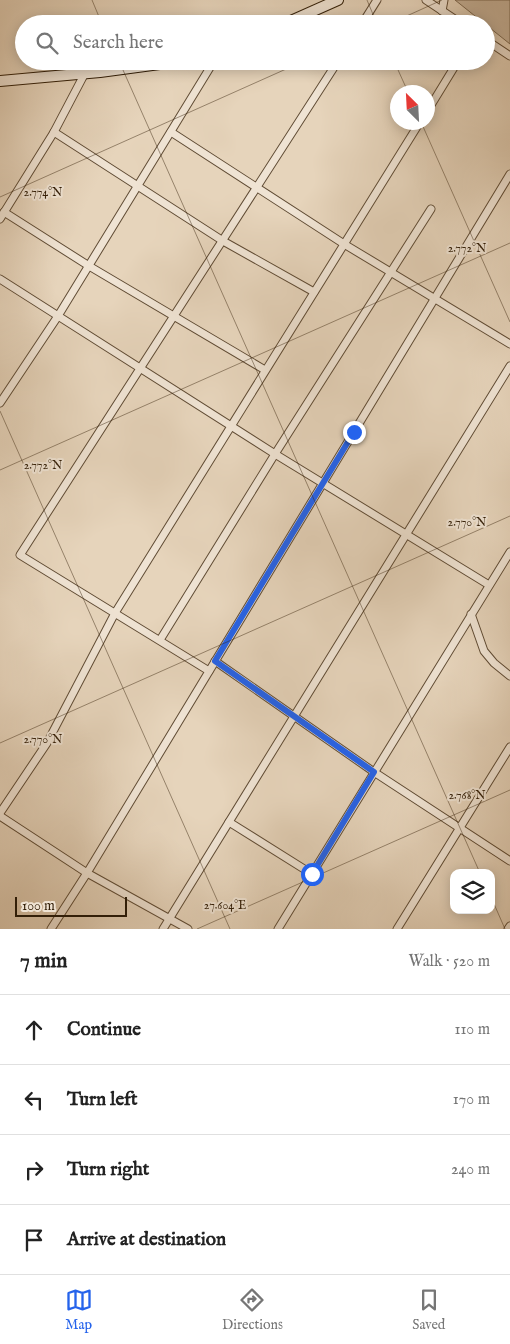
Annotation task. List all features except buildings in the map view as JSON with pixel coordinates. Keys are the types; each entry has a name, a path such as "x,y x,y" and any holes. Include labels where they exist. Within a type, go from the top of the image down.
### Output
{"main road":[{"path":"304,15 338,0"},
{"path":"0,81 110,70"}],"street":[{"path":"368,15 377,0"},
{"path":"426,0 448,15"},
{"path":"442,11 444,0"},
{"path":"495,46 510,56"},
{"path":"0,403 58,316 208,70"},
{"path":"209,670 20,554 142,370 332,70"},
{"path":"435,99 452,70"},
{"path":"0,219 54,132 86,73"},
{"path":"188,929 88,873 0,814 48,743 115,613 415,130"},
{"path":"54,132 224,241 314,292"},
{"path":"170,132 344,244 510,344"},
{"path":"50,929 88,873 510,174"},
{"path":"160,640 275,454 431,209"},
{"path":"4,212 89,266 265,370"},
{"path":"0,279 275,454 489,585"},
{"path":"162,929 408,534 510,366"},
{"path":"278,929 510,552"},
{"path":"471,614 484,650 494,663 510,676"},
{"path":"215,661 374,772 461,826 510,861"},
{"path":"397,929 510,747"},
{"path":"229,822 312,874"}],"shaded area":[{"path":"455,0 510,0 510,44 495,32 495,15 474,15"}],"route":[{"path":"312,874 374,772 215,661 354,432"}]}
